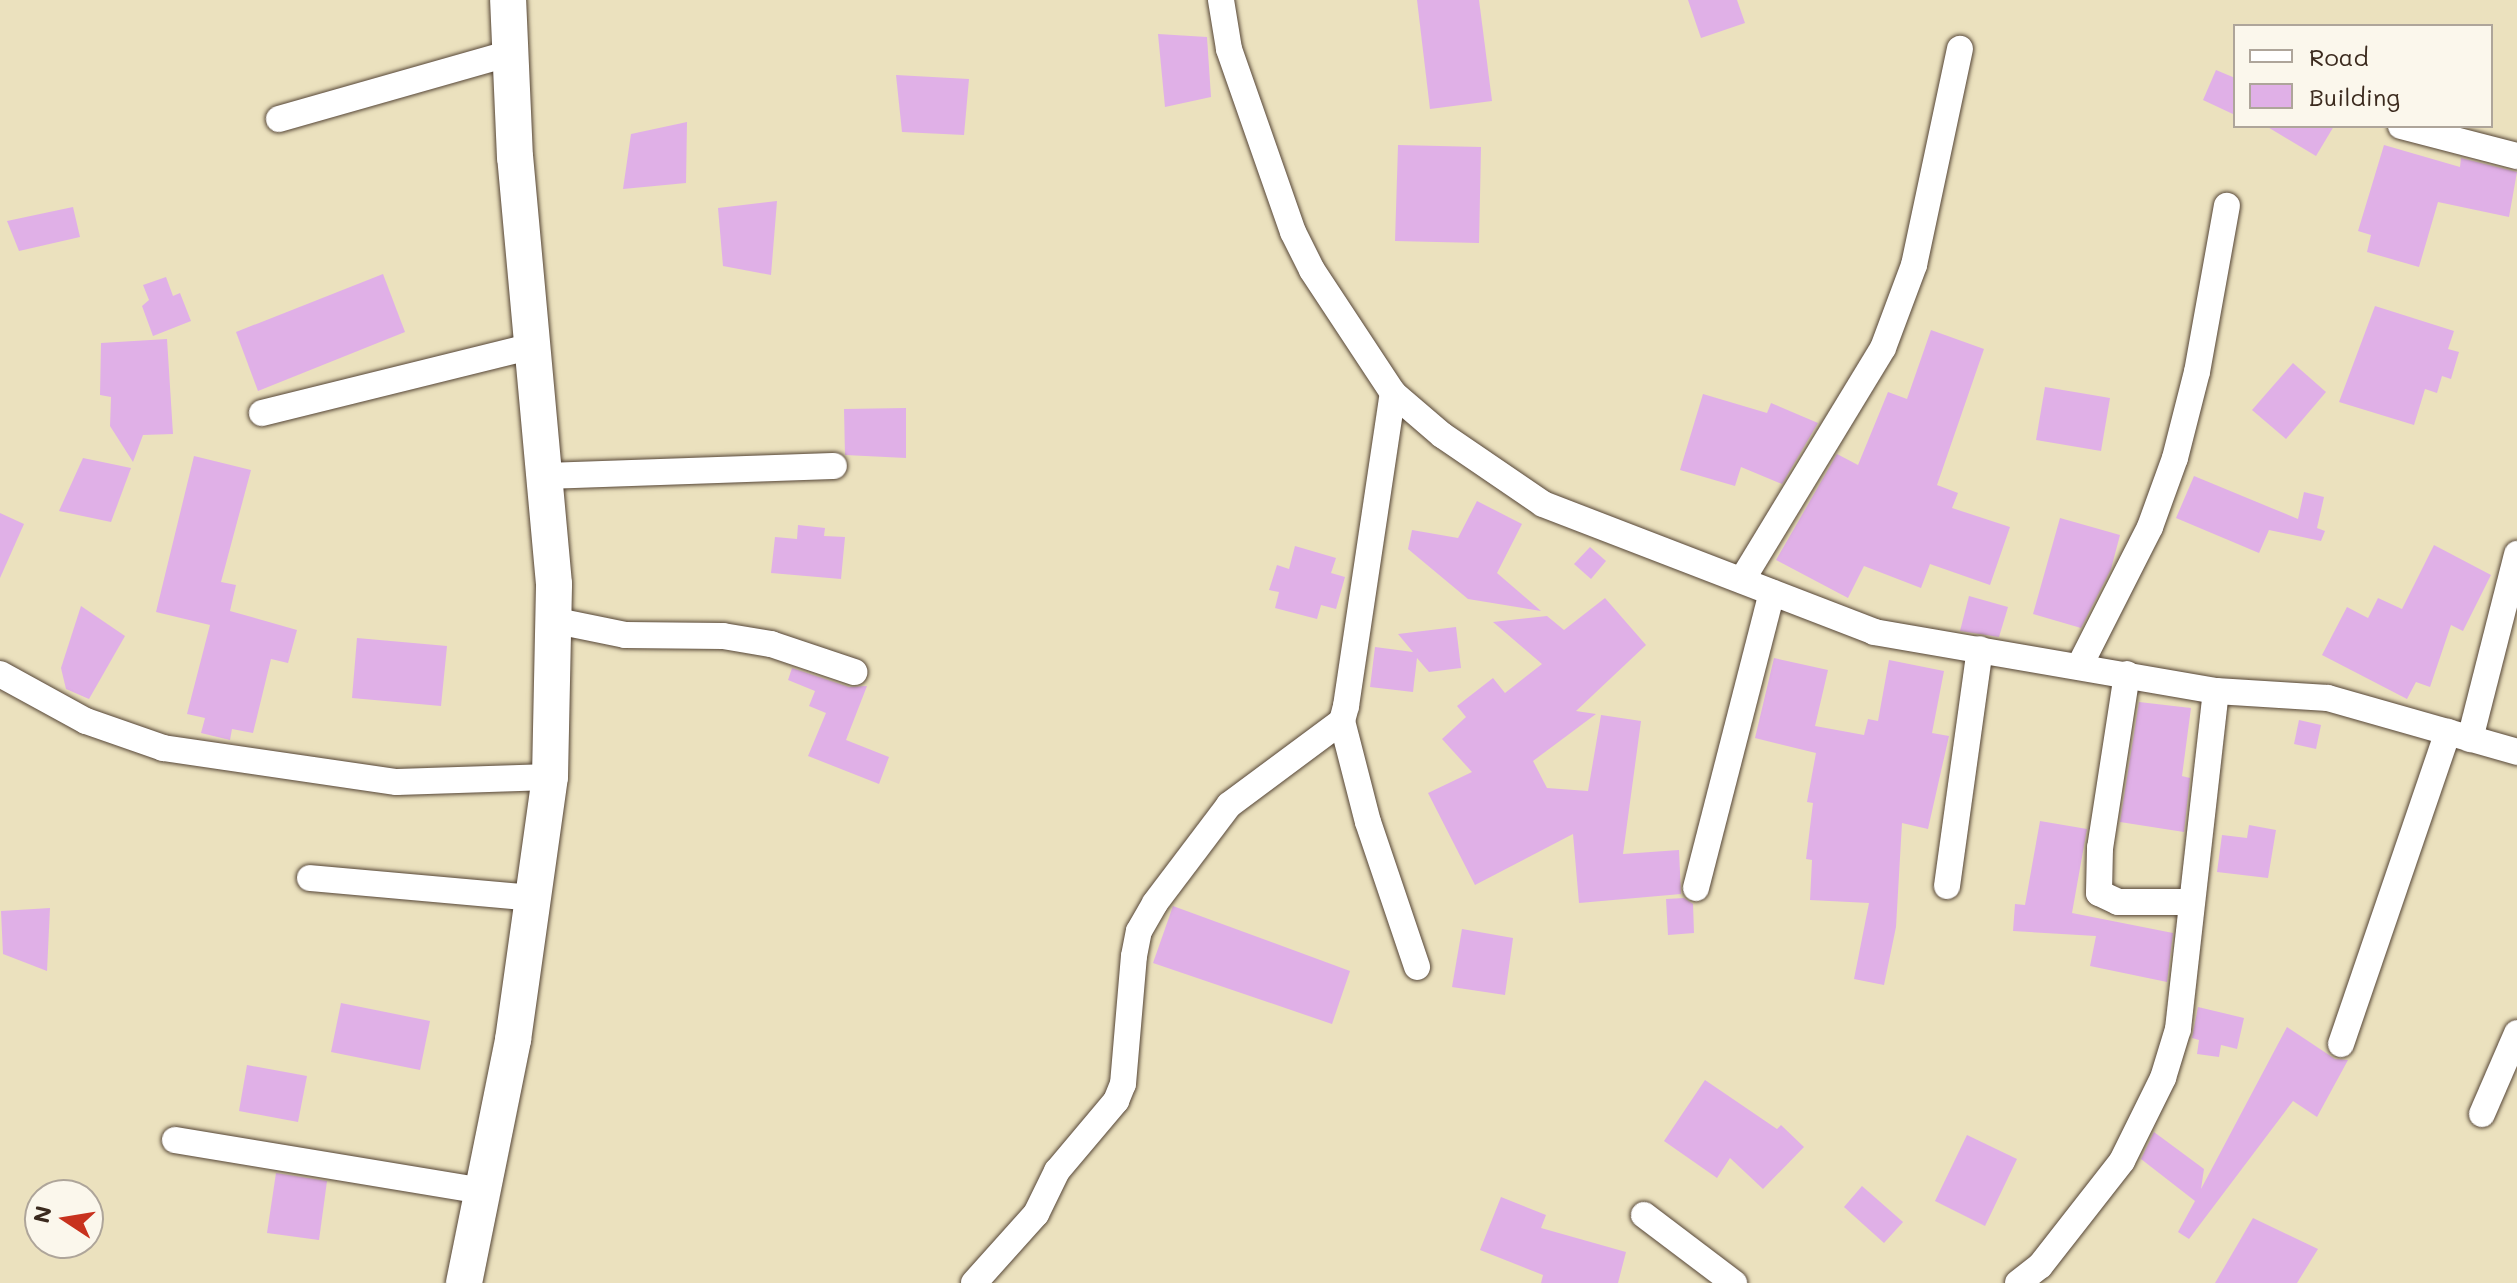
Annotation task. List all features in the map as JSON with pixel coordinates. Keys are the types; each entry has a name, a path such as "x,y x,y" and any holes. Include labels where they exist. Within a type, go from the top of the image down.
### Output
{"street":[{"path":"464,1283 536,898 550,777 552,620 508,0"},
{"path":"1221,0 1229,49 1293,232 1312,270 1393,393 1442,435 1543,504 1874,632 2080,665 2216,691 2328,698 2517,752"},
{"path":"1742,580 1883,348 1914,265 1960,49"},
{"path":"279,119 510,53"},
{"path":"2409,128 2517,156"},
{"path":"2080,665 2150,527 2175,458 2197,372 2227,206"},
{"path":"262,413 532,346"},
{"path":"1393,393 1342,721 1368,822 1417,967"},
{"path":"544,476 834,466"},
{"path":"2341,1044 2459,735 2517,554"},
{"path":"1696,888 1772,593"},
{"path":"552,620 625,635 723,636 771,644 854,672"},
{"path":"1947,886 1980,649"},
{"path":"0,674 86,721 178,751 397,782 550,777"},
{"path":"2127,674 2100,848 2099,893 2118,902 2191,902"},
{"path":"2018,1283 2040,1266 2122,1161 2163,1078 2178,1029 2216,691"},
{"path":"974,1283 1036,1214 1057,1171 1116,1101 1123,1084 1134,956 1139,931 1155,903 1247,786 1342,721"},
{"path":"310,878 536,898"},
{"path":"2482,1114 2517,1033"},
{"path":"175,1140 483,1191"},
{"path":"1644,1215 1734,1283"}],"building":[{"path":"1417,0 1479,0 1492,101 1430,109"},
{"path":"1688,0 1737,0 1745,23 1701,38"},
{"path":"1158,34 1207,37 1211,97 1165,107"},
{"path":"2216,70 2233,77 2233,114 2203,100"},
{"path":"896,75 969,79 964,135 902,132"},
{"path":"687,122 686,183 623,189 631,134"},
{"path":"2269,128 2333,128 2316,156"},
{"path":"1398,145 1481,147 1479,243 1395,241"},
{"path":"2384,145 2460,167 2461,158 2517,172 2509,217 2438,202 2419,267 2367,252 2371,235 2358,231"},
{"path":"777,201 771,275 723,266 718,208"},
{"path":"73,207 80,237 19,251 7,221"},
{"path":"383,274 405,332 258,391 236,332"},
{"path":"166,277 173,296 180,293 191,321 153,336 142,306 149,300 143,285"},
{"path":"2375,306 2454,331 2448,349 2459,352 2451,379 2442,376 2437,393 2425,389 2414,425 2339,402"},
{"path":"1931,330 1984,349 1937,485 1958,493 1952,508 2010,527 1990,585 1930,564 1921,588 1864,566 1848,598 1776,560 1837,454 1858,465 1888,392 1907,399"},
{"path":"167,339 173,434 143,435 133,462 110,426 111,397 100,395 101,343"},
{"path":"2293,363 2326,392 2286,439 2252,410"},
{"path":"2045,387 2110,398 2101,451 2036,440"},
{"path":"1703,394 1767,413 1771,403 1818,423 1782,484 1741,467 1735,486 1680,470"},
{"path":"906,408 906,458 845,455 844,409"},
{"path":"194,456 251,470 221,582 236,585 230,611 297,630 288,663 271,659 253,733 232,729 230,740 201,733 205,718 187,714 210,625 156,612"},
{"path":"83,458 131,468 111,522 59,511"},
{"path":"2194,476 2298,519 2304,492 2324,497 2317,528 2325,531 2321,541 2269,530 2259,553 2176,518"},
{"path":"1477,501 1522,524 1497,573 1541,611 1468,599 1408,549 1412,530 1458,538"},
{"path":"0,513 24,524 0,578"},
{"path":"2060,518 2120,535 2111,569 2081,628 2033,614"},
{"path":"798,525 825,528 824,536 845,537 841,579 771,573 775,537 797,539"},
{"path":"2434,545 2491,575 2463,631 2451,625 2430,687 2416,682 2407,699 2322,655 2347,607 2368,618 2378,598 2402,609"},
{"path":"1295,546 1336,558 1331,573 1345,577 1336,609 1321,605 1317,619 1275,608 1279,592 1269,590 1277,565 1289,569"},
{"path":"1590,547 1606,561 1591,579 1574,564"},
{"path":"1969,596 2008,607 1999,637 1960,631"},
{"path":"1605,598 1646,645 1576,711 1596,714 1533,761 1547,788 1588,791 1601,715 1641,721 1623,854 1679,850 1681,894 1579,903 1573,834 1475,885 1428,793 1472,772 1442,739 1466,717 1457,706 1493,678 1505,693 1542,664 1493,622 1547,616 1564,630"},
{"path":"81,606 125,636 89,699 66,689 61,668"},
{"path":"1456,627 1461,668 1429,672 1417,658 1413,692 1370,687 1375,647 1413,652 1398,634"},
{"path":"357,638 447,646 441,706 352,698"},
{"path":"1774,658 1828,670 1815,726 1864,735 1868,719 1878,721 1889,660 1944,671 1932,733 1949,736 1928,829 1902,823 1896,927 1884,985 1854,979 1869,903 1810,900 1812,860 1806,859 1813,803 1807,802 1816,753 1755,738"},
{"path":"792,668 849,687 867,686 846,740 889,757 879,784 808,756 826,713 809,706 815,691 788,680"},
{"path":"2139,702 2191,708 2182,776 2190,778 2184,832 2120,822"},
{"path":"2299,720 2321,725 2316,749 2294,744"},
{"path":"2040,821 2087,829 2072,913 2173,933 2167,982 2090,966 2096,936 2013,931 2015,904 2025,905"},
{"path":"2249,825 2276,830 2268,878 2217,872 2222,835 2247,838"},
{"path":"1684,898 1693,904 1694,933 1668,935 1666,899"},
{"path":"1173,906 1350,971 1332,1024 1153,963"},
{"path":"50,908 47,971 3,954 1,911"},
{"path":"1462,929 1513,938 1505,995 1452,987"},
{"path":"341,1003 430,1021 420,1070 331,1052"},
{"path":"2198,1007 2244,1018 2237,1049 2221,1045 2219,1057 2197,1054 2199,1040 2192,1038"},
{"path":"2287,1027 2335,1059 2348,1060 2317,1117 2293,1101 2189,1239 2178,1232 2195,1201 2141,1159 2154,1132 2204,1169 2201,1189"},
{"path":"247,1065 307,1076 298,1122 239,1111"},
{"path":"1705,1080 1777,1129 1781,1125 1804,1147 1763,1189 1730,1158 1717,1178 1664,1141"},
{"path":"1967,1135 2017,1159 1985,1226 1935,1201"},
{"path":"276,1173 327,1181 319,1240 267,1233"},
{"path":"1862,1186 1903,1222 1884,1243 1844,1207"},
{"path":"1501,1197 1546,1215 1541,1228 1626,1252 1618,1283 1541,1283 1543,1275 1480,1250"},
{"path":"2253,1218 2318,1249 2297,1283 2215,1283"}]}
